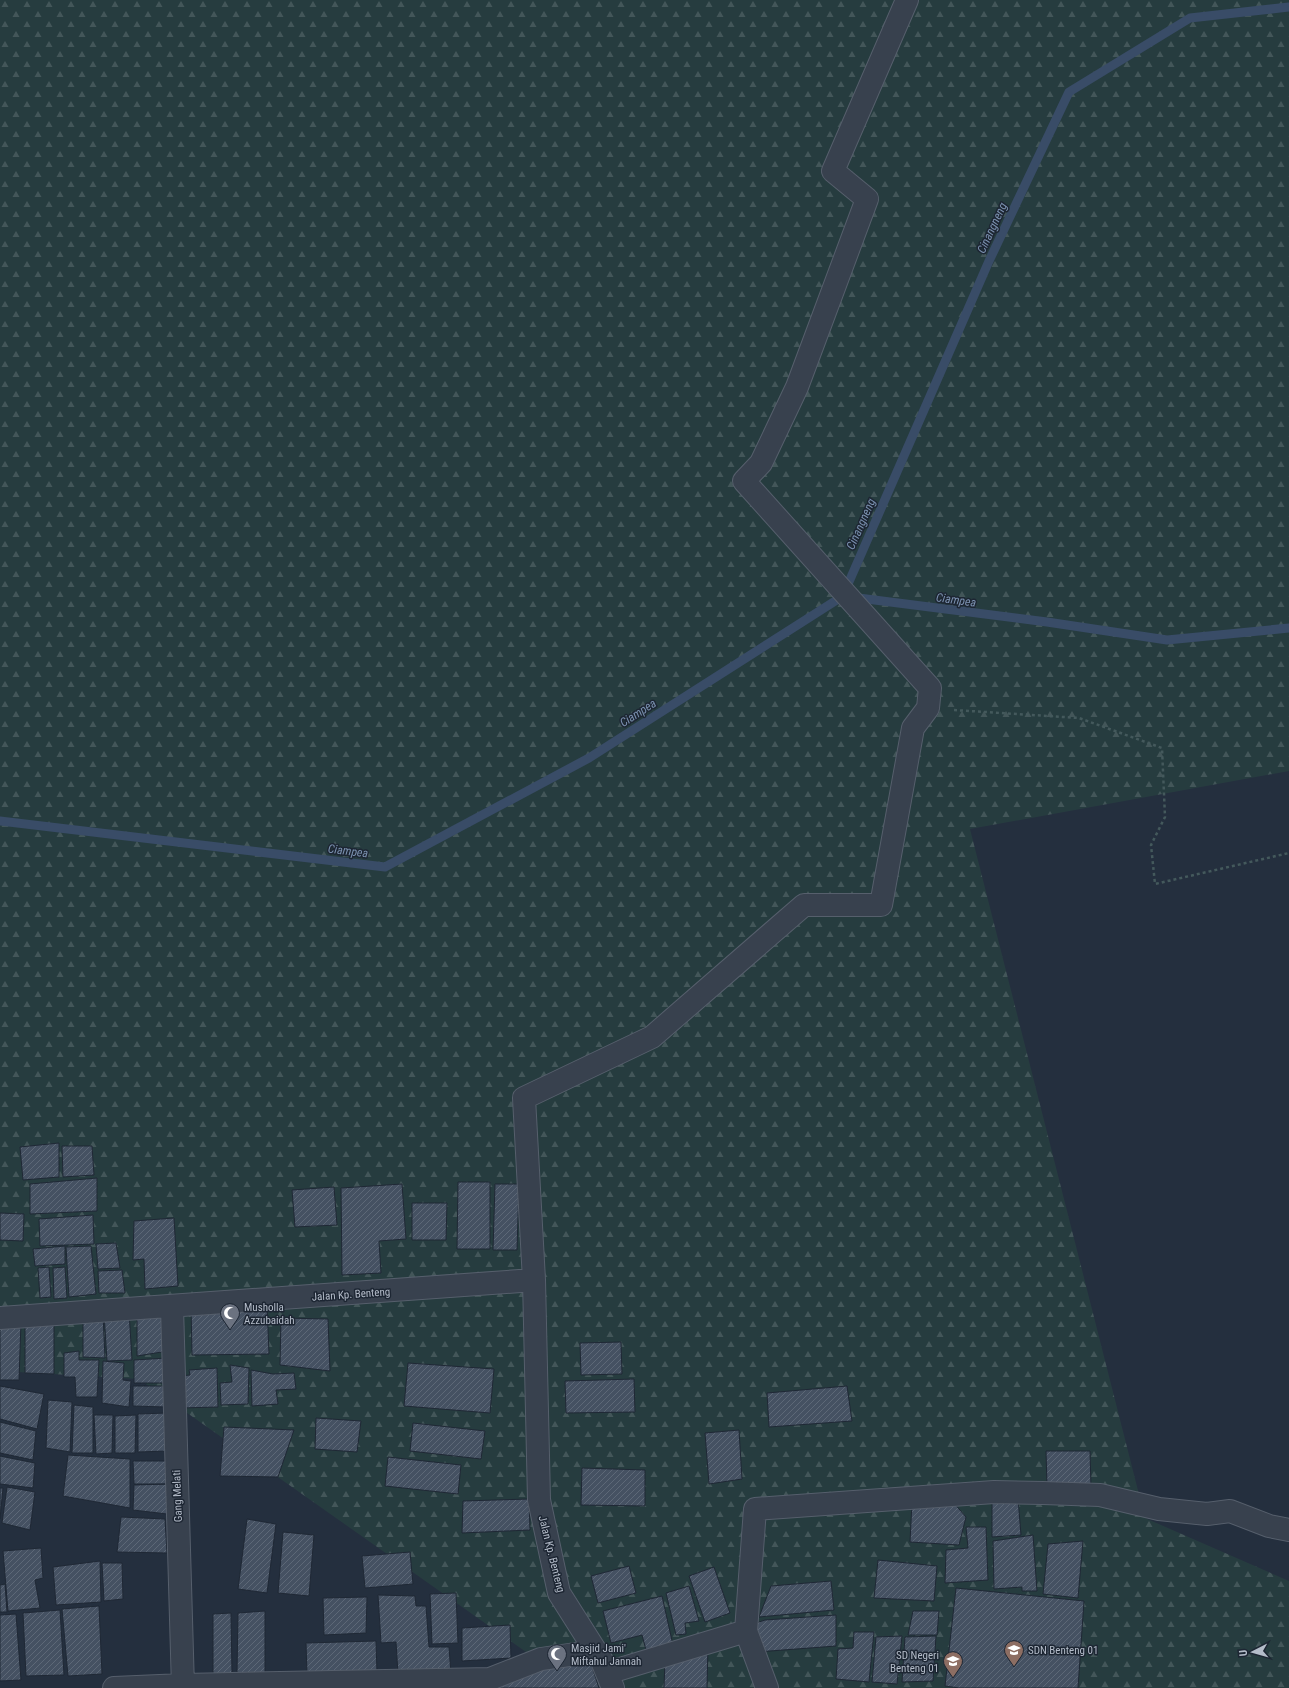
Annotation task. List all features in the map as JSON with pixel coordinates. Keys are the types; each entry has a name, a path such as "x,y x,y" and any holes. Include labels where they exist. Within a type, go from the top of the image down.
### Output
{"street":[{"path":"907,0 833,171 867,199 797,387 761,463 744,481 929,698"},
{"name":"Jalan Kp. Benteng","path":"610,1680 596,1651 560,1593 539,1500 534,1280 524,1098 652,1037 804,905 881,905 913,728 929,698"},
{"name":"Jalan Kp. Benteng","path":"0,1318 172,1307 534,1280"},
{"name":"Gang Melati","path":"172,1307 183,1686"},
{"path":"767,1688 746,1631 754,1509 994,1492 1100,1495 1166,1510 1207,1514 1230,1511 1269,1526 1289,1530"},
{"path":"610,1680 746,1631"},
{"path":"114,1688 183,1686 490,1684 541,1659 596,1651"}],"path":[{"path":"929,698 1079,718 1162,748 1165,818 1151,845 1155,884 1289,854"}],"green space":[{"path":"0,0 1289,0 1289,771 970,829 1145,1518 1289,1581 1289,1688 577,1688 139,1379 0,1371"}],"building":[{"path":"59,1143 59,1177 23,1180 20,1147"},
{"path":"62,1146 92,1146 94,1175 63,1177"},
{"path":"97,1178 97,1211 30,1214 30,1184"},
{"path":"458,1182 490,1182 490,1249 457,1249"},
{"path":"402,1184 406,1239 379,1241 381,1273 342,1275 341,1188"},
{"path":"495,1184 519,1184 517,1250 493,1250"},
{"path":"334,1187 337,1225 295,1227 292,1190"},
{"path":"412,1203 447,1203 446,1240 412,1240"},
{"path":"0,1213 24,1214 23,1241 0,1240"},
{"path":"93,1215 94,1244 40,1246 39,1219"},
{"path":"174,1218 178,1286 145,1289 144,1259 133,1260 134,1221"},
{"path":"116,1243 120,1268 98,1269 96,1244"},
{"path":"65,1246 65,1264 35,1266 33,1249"},
{"path":"91,1246 96,1294 69,1297 66,1247"},
{"path":"49,1267 51,1297 40,1298 38,1268"},
{"path":"65,1267 67,1298 54,1299 53,1268"},
{"path":"122,1270 125,1293 99,1293 98,1271"},
{"name":"Musholla Azzubaidah","path":"267,1304 269,1354 192,1355 191,1306"},
{"path":"164,1310 168,1351 137,1356 137,1311"},
{"path":"129,1311 132,1360 107,1361 104,1313"},
{"path":"83,1314 103,1314 105,1358 83,1357"},
{"path":"54,1318 54,1374 25,1373 25,1320"},
{"path":"281,1318 328,1319 330,1371 280,1365"},
{"path":"21,1322 19,1380 0,1380 0,1323"},
{"path":"621,1342 622,1374 581,1375 580,1343"},
{"path":"79,1351 79,1360 99,1360 97,1397 76,1397 75,1377 64,1377 64,1353"},
{"path":"167,1358 169,1383 134,1383 134,1360"},
{"path":"103,1361 124,1363 123,1380 131,1381 129,1407 102,1403"},
{"path":"408,1363 494,1369 490,1413 404,1406"},
{"path":"230,1365 249,1368 248,1404 221,1405 220,1383 232,1382"},
{"path":"217,1368 218,1407 180,1408 179,1376 190,1375 189,1370"},
{"path":"251,1370 273,1374 294,1373 296,1389 276,1390 278,1404 252,1406"},
{"path":"634,1379 635,1412 566,1413 565,1381"},
{"path":"0,1386 44,1394 37,1429 0,1419"},
{"path":"133,1386 168,1386 166,1407 133,1406"},
{"path":"847,1386 852,1421 769,1427 767,1393"},
{"path":"48,1400 72,1402 70,1452 46,1448"},
{"path":"74,1405 93,1407 93,1453 72,1453"},
{"path":"167,1413 168,1451 138,1452 138,1414"},
{"path":"94,1415 113,1415 112,1453 96,1454"},
{"path":"136,1415 135,1453 115,1453 115,1416"},
{"path":"316,1418 361,1421 357,1452 315,1449"},
{"path":"0,1422 36,1431 33,1460 0,1453"},
{"path":"413,1423 485,1431 481,1459 410,1451"},
{"path":"224,1427 294,1430 278,1477 220,1476"},
{"path":"739,1430 742,1479 709,1484 705,1433"},
{"path":"1046,1451 1090,1451 1091,1487 1047,1487"},
{"path":"68,1455 130,1459 130,1508 63,1496"},
{"path":"0,1456 35,1463 33,1488 0,1484"},
{"path":"388,1457 461,1465 458,1494 385,1486"},
{"path":"133,1461 166,1461 166,1484 134,1484"},
{"path":"582,1468 645,1470 645,1506 581,1505"},
{"path":"167,1484 167,1514 133,1510 134,1485"},
{"path":"7,1487 35,1492 30,1530 2,1523"},
{"path":"0,1488 3,1488 0,1519"},
{"path":"1018,1498 1021,1535 992,1537 992,1499"},
{"path":"529,1499 530,1530 462,1533 463,1501"},
{"path":"912,1502 953,1502 966,1517 959,1545 910,1542"},
{"path":"121,1517 165,1519 167,1553 117,1552"},
{"path":"247,1519 276,1524 267,1593 238,1589"},
{"path":"966,1527 986,1527 988,1580 945,1583 946,1550 968,1548"},
{"path":"283,1532 314,1535 309,1596 278,1593"},
{"path":"1033,1535 1037,1591 1022,1591 1022,1587 994,1589 993,1541"},
{"path":"1083,1541 1078,1598 1043,1594 1048,1544"},
{"path":"41,1548 43,1578 35,1580 40,1608 8,1611 3,1551"},
{"path":"410,1552 413,1584 365,1588 362,1556"},
{"path":"878,1560 937,1566 934,1601 874,1598"},
{"path":"100,1561 101,1602 56,1605 53,1567"},
{"path":"102,1563 122,1563 123,1599 104,1601"},
{"path":"629,1566 636,1593 598,1603 591,1576"},
{"path":"714,1567 730,1613 705,1622 689,1576"},
{"path":"831,1581 834,1610 759,1617 771,1586"},
{"path":"5,1584 7,1612 0,1612 0,1585"},
{"path":"689,1586 699,1621 685,1623 686,1634 676,1635 666,1593"},
{"path":"956,1588 1084,1601 1078,1688 959,1688 945,1686"},
{"path":"456,1593 458,1643 432,1644 430,1594"},
{"path":"378,1595 415,1596 416,1606 426,1606 429,1647 449,1647 451,1674 398,1674 396,1642 381,1643"},
{"path":"662,1596 673,1645 646,1650 642,1635 611,1643 603,1611"},
{"path":"367,1597 366,1633 324,1635 323,1598"},
{"path":"99,1606 102,1674 68,1676 62,1609"},
{"path":"60,1610 64,1675 26,1676 23,1613"},
{"path":"265,1611 265,1675 237,1673 238,1613"},
{"path":"913,1611 939,1611 937,1635 908,1635"},
{"path":"231,1613 232,1674 213,1674 213,1614"},
{"path":"16,1614 21,1680 0,1681 0,1615"},
{"path":"836,1615 836,1646 757,1652 750,1625 765,1620"},
{"path":"510,1625 511,1658 462,1661 462,1628"},
{"path":"854,1632 874,1632 869,1682 836,1679 838,1649 853,1648"},
{"path":"902,1636 897,1684 872,1682 876,1637"},
{"path":"936,1636 933,1681 902,1682 905,1637"},
{"path":"376,1641 377,1673 307,1675 306,1643"},
{"path":"708,1645 707,1688 664,1688 665,1659"},
{"name":"Masjid Jami' Miftahul Jannah","path":"589,1657 599,1688 496,1688 497,1682"}],"waterway":[{"name":"Cinangneng","path":"845,591 989,261 1069,92 1190,18 1289,7"},
{"name":"Ciampea","path":"0,821 385,867 589,758 843,596 1047,622 1167,640 1289,628"}],"place":[{"name":"Musholla Azzubaidah","path":"230,1330"},
{"name":"SDN Benteng 01","path":"1014,1667"},
{"name":"Masjid Jami' Miftahul Jannah","path":"557,1671"},
{"name":"SD Negeri Benteng 01","path":"953,1678"}]}
